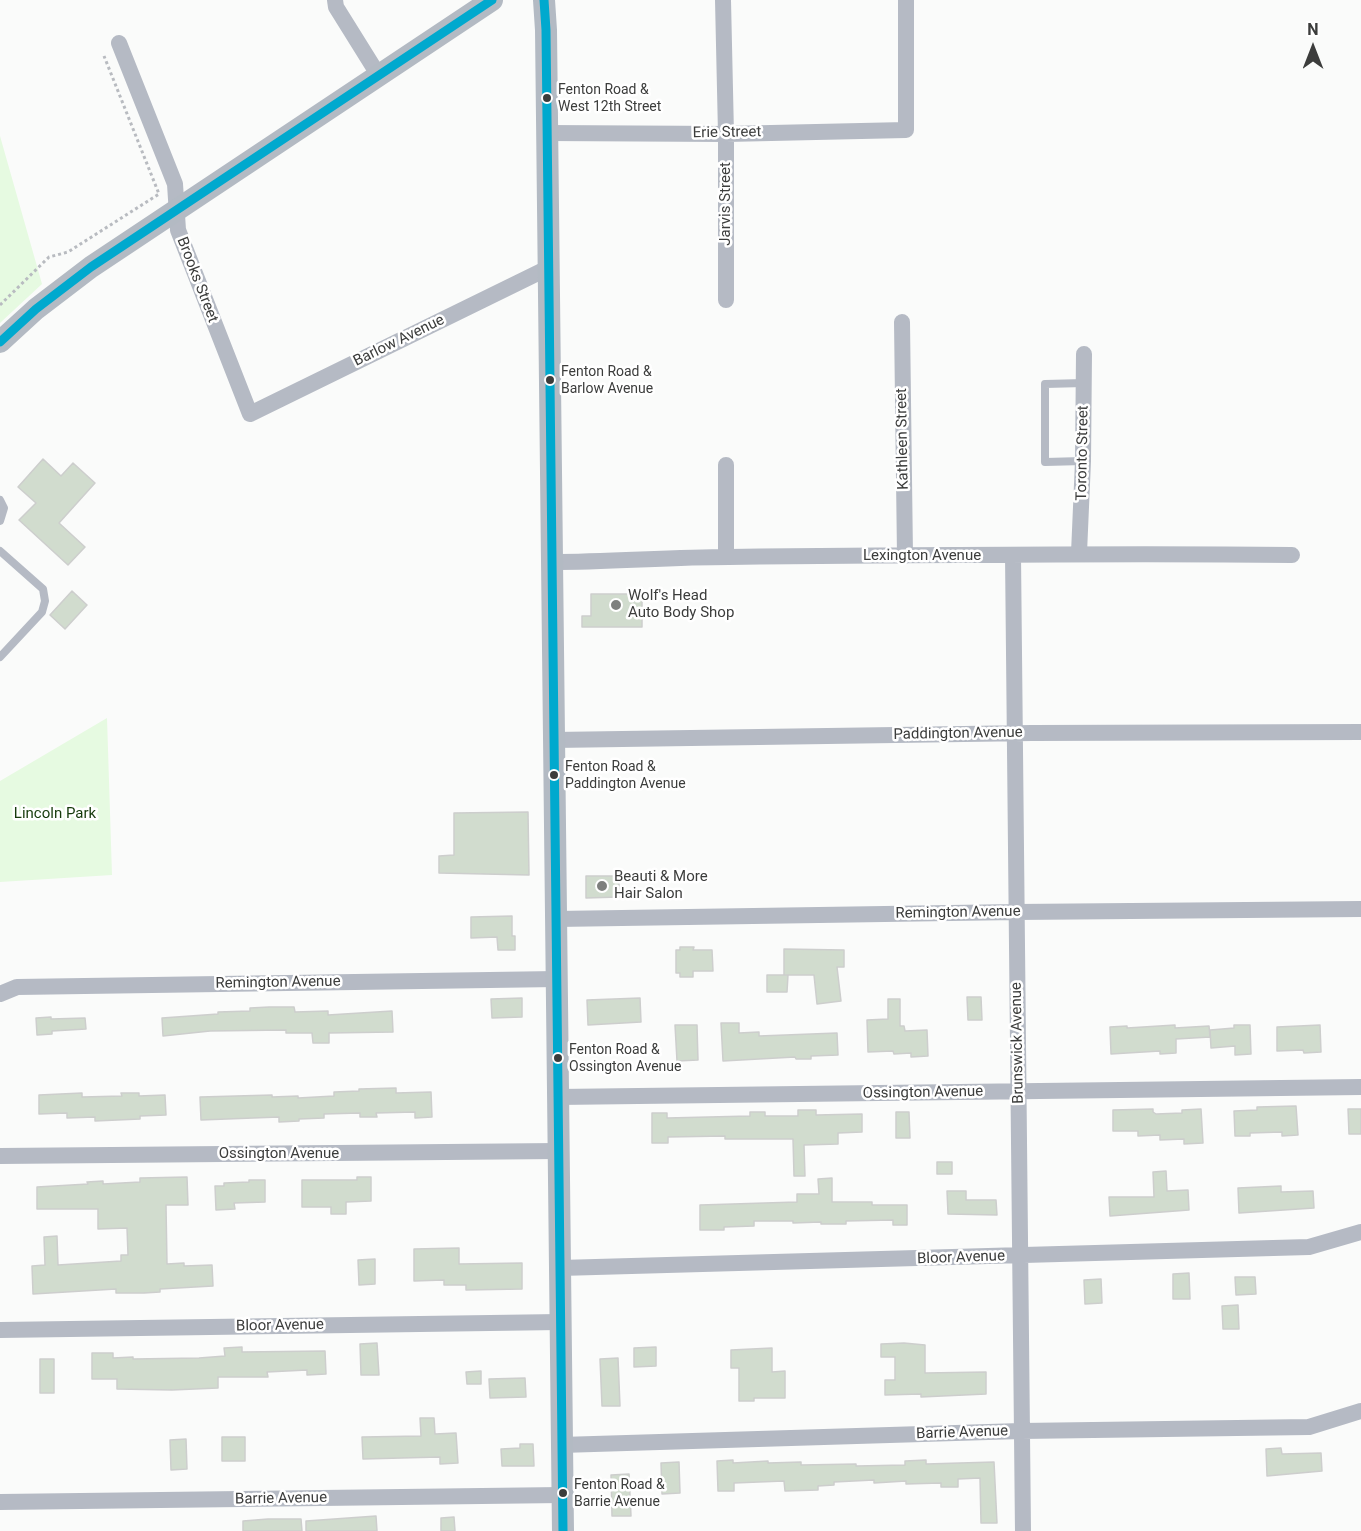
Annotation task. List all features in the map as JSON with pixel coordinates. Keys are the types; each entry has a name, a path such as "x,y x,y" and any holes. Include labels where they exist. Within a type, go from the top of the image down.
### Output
{"street":[{"path":"334,0 336,7 379,76"},
{"path":"0,342 63,287 492,0"},
{"path":"544,0 562,1531"},
{"name":"Jarvis Street","path":"723,0 726,300"},
{"name":"Erie Street","path":"547,133 726,134 906,130 906,0"},
{"name":"Brooks Street","path":"119,43 176,184 178,230 250,414"},
{"name":"Barlow Avenue","path":"250,414 548,268"},
{"name":"Kathleen Street","path":"902,322 905,556"},
{"name":"Toronto Street","path":"1079,553 1084,354"},
{"path":"726,465 726,557"},
{"name":"Lexington Avenue","path":"552,562 726,557 1079,553 1292,555"},
{"name":"Brunswick Avenue","path":"1012,555 1023,1531"},
{"name":"Paddington Avenue","path":"554,740 1013,733 1361,732"},
{"name":"Remington Avenue","path":"555,919 1361,909"},
{"name":"Remington Avenue","path":"0,994 17,987 557,979"},
{"name":"Ossington Avenue","path":"558,1097 1361,1087"},
{"name":"Ossington Avenue","path":"0,1156 558,1151"},
{"name":"Bloor Avenue","path":"560,1268 1310,1247 1361,1232"},
{"name":"Bloor Avenue","path":"0,1330 560,1322"},
{"name":"Barrie Avenue","path":"561,1445 1022,1431 1309,1427 1361,1411"},
{"name":"Barrie Avenue","path":"0,1502 562,1495"}],"lane":[{"path":"1083,461 1045,462 1045,384 1084,383"},
{"path":"0,500 4,508 0,521"},
{"path":"0,657 42,612 45,601 43,589 1,551"}],"path":[{"path":"0,305 49,256 68,252 159,194 104,56"}],"green space":[{"path":"0,136 42,284 0,323"},
{"name":"Lincoln Park","path":"107,718 112,875 0,882 0,781"}],"building":[{"path":"43,459 61,476 73,463 95,483 59,523 85,547 68,565 19,520 36,503 18,487"},
{"path":"72,591 87,605 65,629 50,615"},
{"name":"Wolf's Head Auto Body Shop","path":"591,594 642,594 642,627 582,627 582,616 591,616"},
{"path":"528,812 529,875 439,873 439,856 454,855 454,813"},
{"name":"Beauti & More Hair Salon","path":"586,876 619,876 619,897 586,898"},
{"path":"512,916 515,950 498,950 497,937 471,938 471,917"},
{"path":"680,947 712,950 713,971 693,971 693,977 680,977 680,973 676,973 676,950 680,950"},
{"path":"784,949 844,950 844,967 837,967 841,1001 817,1004 814,975 788,975 787,992 767,992 767,975 784,975"},
{"path":"967,997 981,997 982,1020 968,1020"},
{"path":"522,998 522,1017 492,1018 491,999"},
{"path":"640,998 641,1022 588,1025 587,1000"},
{"path":"888,999 900,999 900,1026 904,1026 905,1031 927,1030 928,1056 911,1057 911,1053 894,1054 893,1051 868,1052 867,1020 888,1019"},
{"path":"294,1007 295,1012 328,1011 328,1015 392,1011 393,1032 329,1033 329,1043 313,1043 312,1033 286,1033 286,1030 210,1031 163,1036 162,1018 250,1011 250,1008"},
{"path":"51,1017 51,1019 85,1018 86,1029 52,1031 52,1034 37,1035 36,1018"},
{"path":"721,1023 739,1023 739,1033 759,1032 759,1036 837,1033 838,1055 811,1056 811,1059 796,1059 795,1057 723,1061"},
{"path":"675,1025 697,1025 698,1060 677,1061"},
{"path":"1175,1025 1175,1028 1209,1026 1210,1037 1176,1039 1176,1053 1160,1054 1160,1051 1111,1054 1110,1027"},
{"path":"1234,1025 1250,1025 1251,1054 1235,1055 1235,1046 1211,1048 1210,1030 1234,1028"},
{"path":"1320,1025 1321,1052 1277,1051 1277,1027"},
{"path":"396,1088 396,1093 431,1092 432,1117 415,1118 415,1112 376,1113 377,1117 360,1117 360,1113 324,1114 324,1118 279,1122 279,1117 201,1120 200,1097 272,1095 272,1097 298,1096 298,1098 334,1096 334,1092 359,1091 359,1089"},
{"path":"82,1093 82,1097 122,1096 121,1093 139,1093 139,1096 165,1095 166,1115 95,1121 95,1117 67,1118 67,1113 39,1114 39,1095"},
{"path":"1296,1106 1298,1135 1282,1136 1282,1132 1235,1136 1234,1111 1257,1110 1257,1107"},
{"path":"1153,1109 1156,1114 1182,1113 1182,1110 1201,1109 1203,1143 1184,1144 1184,1139 1160,1140 1160,1135 1138,1136 1138,1131 1113,1131 1113,1110"},
{"path":"1348,1109 1361,1109 1361,1134 1349,1134"},
{"path":"798,1110 816,1110 816,1115 862,1114 862,1132 838,1133 838,1144 804,1145 805,1176 794,1176 793,1139 725,1139 725,1136 668,1137 668,1143 652,1143 652,1113 667,1113 667,1118 750,1116 750,1112 765,1112 765,1116 798,1116"},
{"path":"896,1112 909,1112 910,1138 896,1138"},
{"path":"937,1162 952,1162 952,1174 937,1174"},
{"path":"1166,1171 1167,1191 1188,1190 1189,1210 1110,1216 1109,1197 1154,1197 1153,1172"},
{"path":"187,1177 188,1205 166,1205 167,1264 212,1265 213,1286 160,1289 160,1292 144,1293 116,1293 116,1289 33,1294 32,1266 45,1265 44,1237 57,1236 58,1265 121,1261 121,1255 128,1255 127,1228 98,1229 98,1209 37,1209 37,1187 103,1181 103,1184 140,1182 140,1178"},
{"path":"357,1177 371,1177 371,1201 346,1202 346,1214 331,1214 331,1207 302,1207 302,1180 357,1180"},
{"path":"832,1178 832,1202 907,1205 907,1225 893,1225 893,1220 846,1221 846,1224 754,1221 754,1226 700,1230 700,1205 797,1202 797,1194 819,1194 818,1179"},
{"path":"249,1180 265,1180 265,1202 234,1203 235,1209 216,1210 215,1186 224,1186 224,1183 249,1182"},
{"path":"1281,1186 1281,1192 1313,1191 1314,1208 1239,1213 1238,1188"},
{"path":"947,1191 966,1191 966,1200 996,1200 997,1215 948,1214"},
{"path":"459,1248 459,1264 522,1263 522,1289 466,1290 466,1285 444,1285 444,1280 414,1281 414,1249"},
{"path":"375,1259 375,1284 359,1285 358,1260"},
{"path":"1189,1273 1190,1299 1173,1299 1173,1274"},
{"path":"1235,1277 1255,1277 1256,1294 1236,1295"},
{"path":"1101,1279 1102,1303 1085,1304 1084,1280"},
{"path":"1238,1305 1239,1329 1223,1329 1222,1306"},
{"path":"377,1343 379,1375 361,1375 360,1344"},
{"path":"881,1344 925,1345 925,1373 986,1372 986,1394 921,1397 921,1394 885,1395 885,1380 895,1380 895,1357 881,1357"},
{"path":"242,1347 242,1352 325,1351 326,1374 307,1375 307,1370 267,1372 268,1377 218,1377 218,1388 172,1390 117,1389 117,1379 92,1379 92,1353 113,1353 113,1358 133,1357 133,1359 199,1358 225,1356 224,1348"},
{"path":"656,1347 656,1366 634,1367 634,1348"},
{"path":"772,1348 772,1372 785,1371 785,1398 754,1398 754,1401 739,1401 739,1368 731,1368 731,1350"},
{"path":"618,1358 620,1406 602,1406 600,1359"},
{"path":"40,1359 54,1359 54,1393 40,1393"},
{"path":"481,1371 481,1384 467,1384 466,1372"},
{"path":"525,1378 526,1397 490,1398 489,1379"},
{"path":"420,1418 434,1418 435,1434 456,1433 458,1463 440,1464 440,1457 363,1459 362,1437 421,1436"},
{"path":"222,1437 245,1437 245,1461 222,1461"},
{"path":"186,1439 187,1469 171,1470 170,1440"},
{"path":"520,1444 533,1444 534,1466 502,1466 501,1449 520,1448"},
{"path":"1281,1448 1282,1454 1321,1453 1322,1471 1267,1476 1266,1449"},
{"path":"733,1460 733,1463 768,1461 768,1463 801,1462 801,1465 856,1464 856,1466 905,1465 905,1461 926,1460 926,1464 994,1462 997,1523 981,1523 980,1478 958,1479 958,1487 941,1487 941,1483 906,1484 906,1481 874,1483 874,1480 834,1482 834,1485 818,1486 818,1490 785,1491 784,1481 734,1483 734,1491 718,1491 717,1461"},
{"path":"679,1462 680,1493 662,1494 661,1463"},
{"path":"629,1474 631,1516 612,1516 611,1475"},
{"path":"376,1516 377,1531 306,1531 306,1521"},
{"path":"454,1517 455,1531 441,1531 441,1518"},
{"path":"301,1519 302,1531 243,1531 243,1521"}],"transit line":[{"path":"0,342 36,309 91,267 492,0"},
{"path":"544,0 563,1531"}],"place":[{"name":"Fenton Road & West 12th Street","path":"547,98"},
{"name":"Fenton Road & Barlow Avenue","path":"550,380"},
{"name":"Wolf's Head Auto Body Shop","path":"616,605"},
{"name":"Fenton Road & Paddington Avenue","path":"554,775"},
{"name":"Beauti & More Hair Salon","path":"602,886"},
{"name":"Fenton Road & Ossington Avenue","path":"558,1058"},
{"name":"Fenton Road & Barrie Avenue","path":"563,1493"}]}
